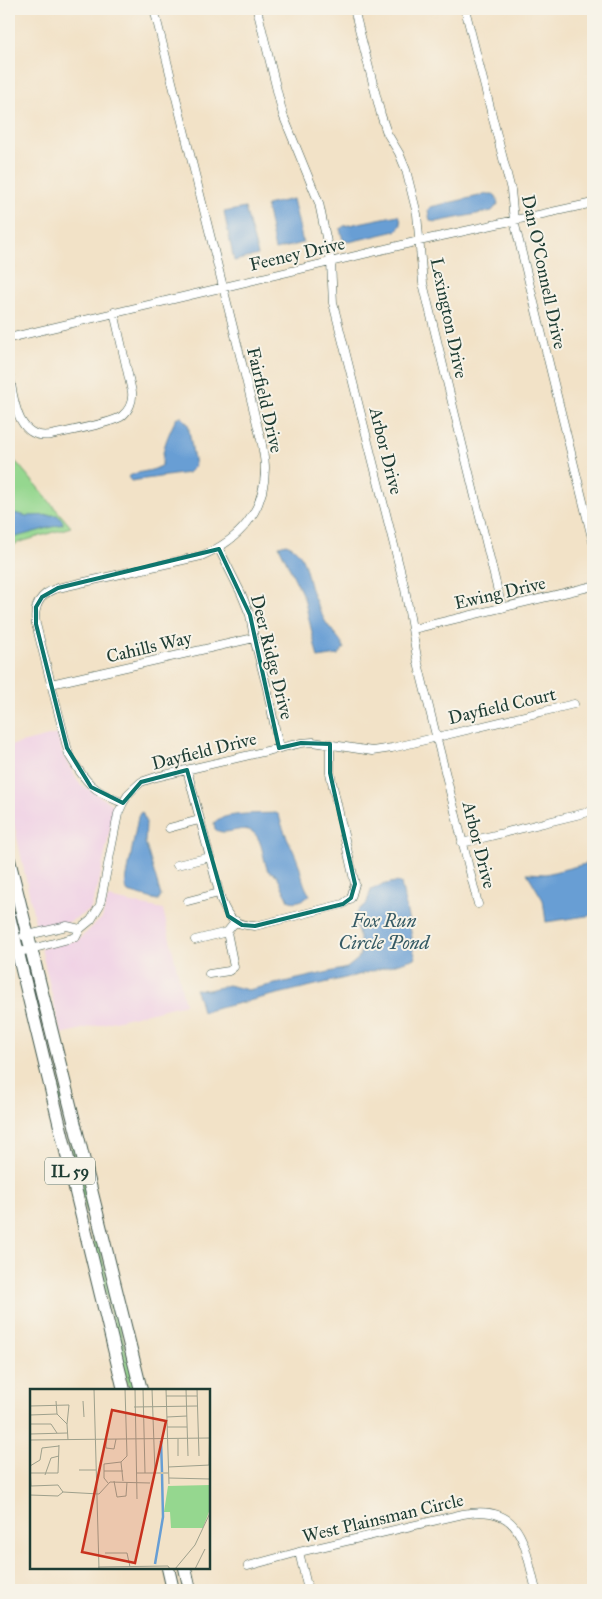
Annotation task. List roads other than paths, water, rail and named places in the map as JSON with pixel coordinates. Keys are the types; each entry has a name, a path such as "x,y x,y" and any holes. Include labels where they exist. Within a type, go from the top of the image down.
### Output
{"main road":[{"name":"IL 59","path":"9,860 19,952 124,1389"},
{"name":"IL 59","path":"9,916 16,937"},
{"name":"IL 59","path":"19,952 99,1217 141,1389"},
{"path":"168,1569 173,1590"},
{"path":"185,1569 190,1590"}],"street":[{"name":"Fairfield Drive","path":"123,803 105,796 91,787 69,755 35,617 36,607 42,597 58,588 201,556 219,549 245,527 250,519 262,489 265,467 262,444 154,9"},
{"name":"Arbor Drive","path":"257,9 283,115 319,203 331,262 333,303 405,589 418,663 478,904"},
{"name":"Lexington Drive","path":"354,9 381,115 387,133 399,153 406,170 417,214 424,288 502,608"},
{"name":"Dan O'Connell Drive","path":"466,9 511,190 514,221 593,542"},
{"name":"Feeney Drive","path":"9,338 419,241 593,203"},
{"path":"9,373 19,416 24,426 32,433 40,436 51,435 118,419 130,406 132,392 114,312"},
{"name":"Deer Ridge Drive","path":"219,549 250,615 279,748"},
{"name":"Ewing Drive","path":"413,629 593,586"},
{"name":"Cahills Way","path":"51,684 254,638"},
{"name":"Dayfield Court","path":"436,737 574,704"},
{"name":"Dayfield Drive","path":"19,952 76,937 80,929 91,920 100,905 118,814 129,793 141,782 279,748 307,743 330,744 372,751 436,737"},
{"path":"187,770 219,893 228,916 242,925 255,926 343,904 351,898 356,884 330,774 330,744"},
{"path":"462,843 593,811"},
{"path":"169,828 199,820"},
{"path":"177,865 210,857"},
{"path":"188,901 219,893"},
{"path":"195,940 227,932 236,921"},
{"path":"16,937 68,926 80,929"},
{"path":"209,974 229,971 234,968 227,932"},
{"name":"West Plainsman Circle","path":"248,1566 299,1552 463,1514 486,1512 497,1514 511,1522 520,1534 536,1590"},
{"path":"299,1552 308,1590"}],"water":[{"path":"488,194 496,196 498,204 492,211 436,222 430,221 428,210 430,207"},
{"path":"293,199 303,243 275,250 266,205"},
{"path":"245,208 258,255 234,261 224,212"},
{"path":"398,215 401,225 396,231 349,242 343,240 340,229 344,226"},
{"path":"177,417 182,417 188,424 195,466 188,473 131,481 128,477 162,465 165,446"},
{"path":"9,512 27,516 57,515 63,524 12,538 9,543"},
{"path":"286,544 293,547 302,558 312,592 325,621 344,648 338,655 318,658 304,598 279,546"},
{"path":"142,812 146,822 145,842 161,896 159,900 128,892 125,887 138,817"},
{"name":"Fox Run Circle Pond","path":"276,813 279,815 299,865 304,884 310,895 300,901 288,900 277,875 268,871 259,841 254,833 245,829 224,832 215,829 214,823 218,819 225,817 243,814"},
{"path":"593,862 593,915 546,922 543,900 527,873 546,874"},
{"name":"Fox Run Circle Pond","path":"395,882 401,883 412,937 411,943 416,958 362,974 202,1012 195,989 209,990 228,985 248,990 347,968 358,959 362,949 355,920 358,910 366,905 371,890 381,885"}]}
